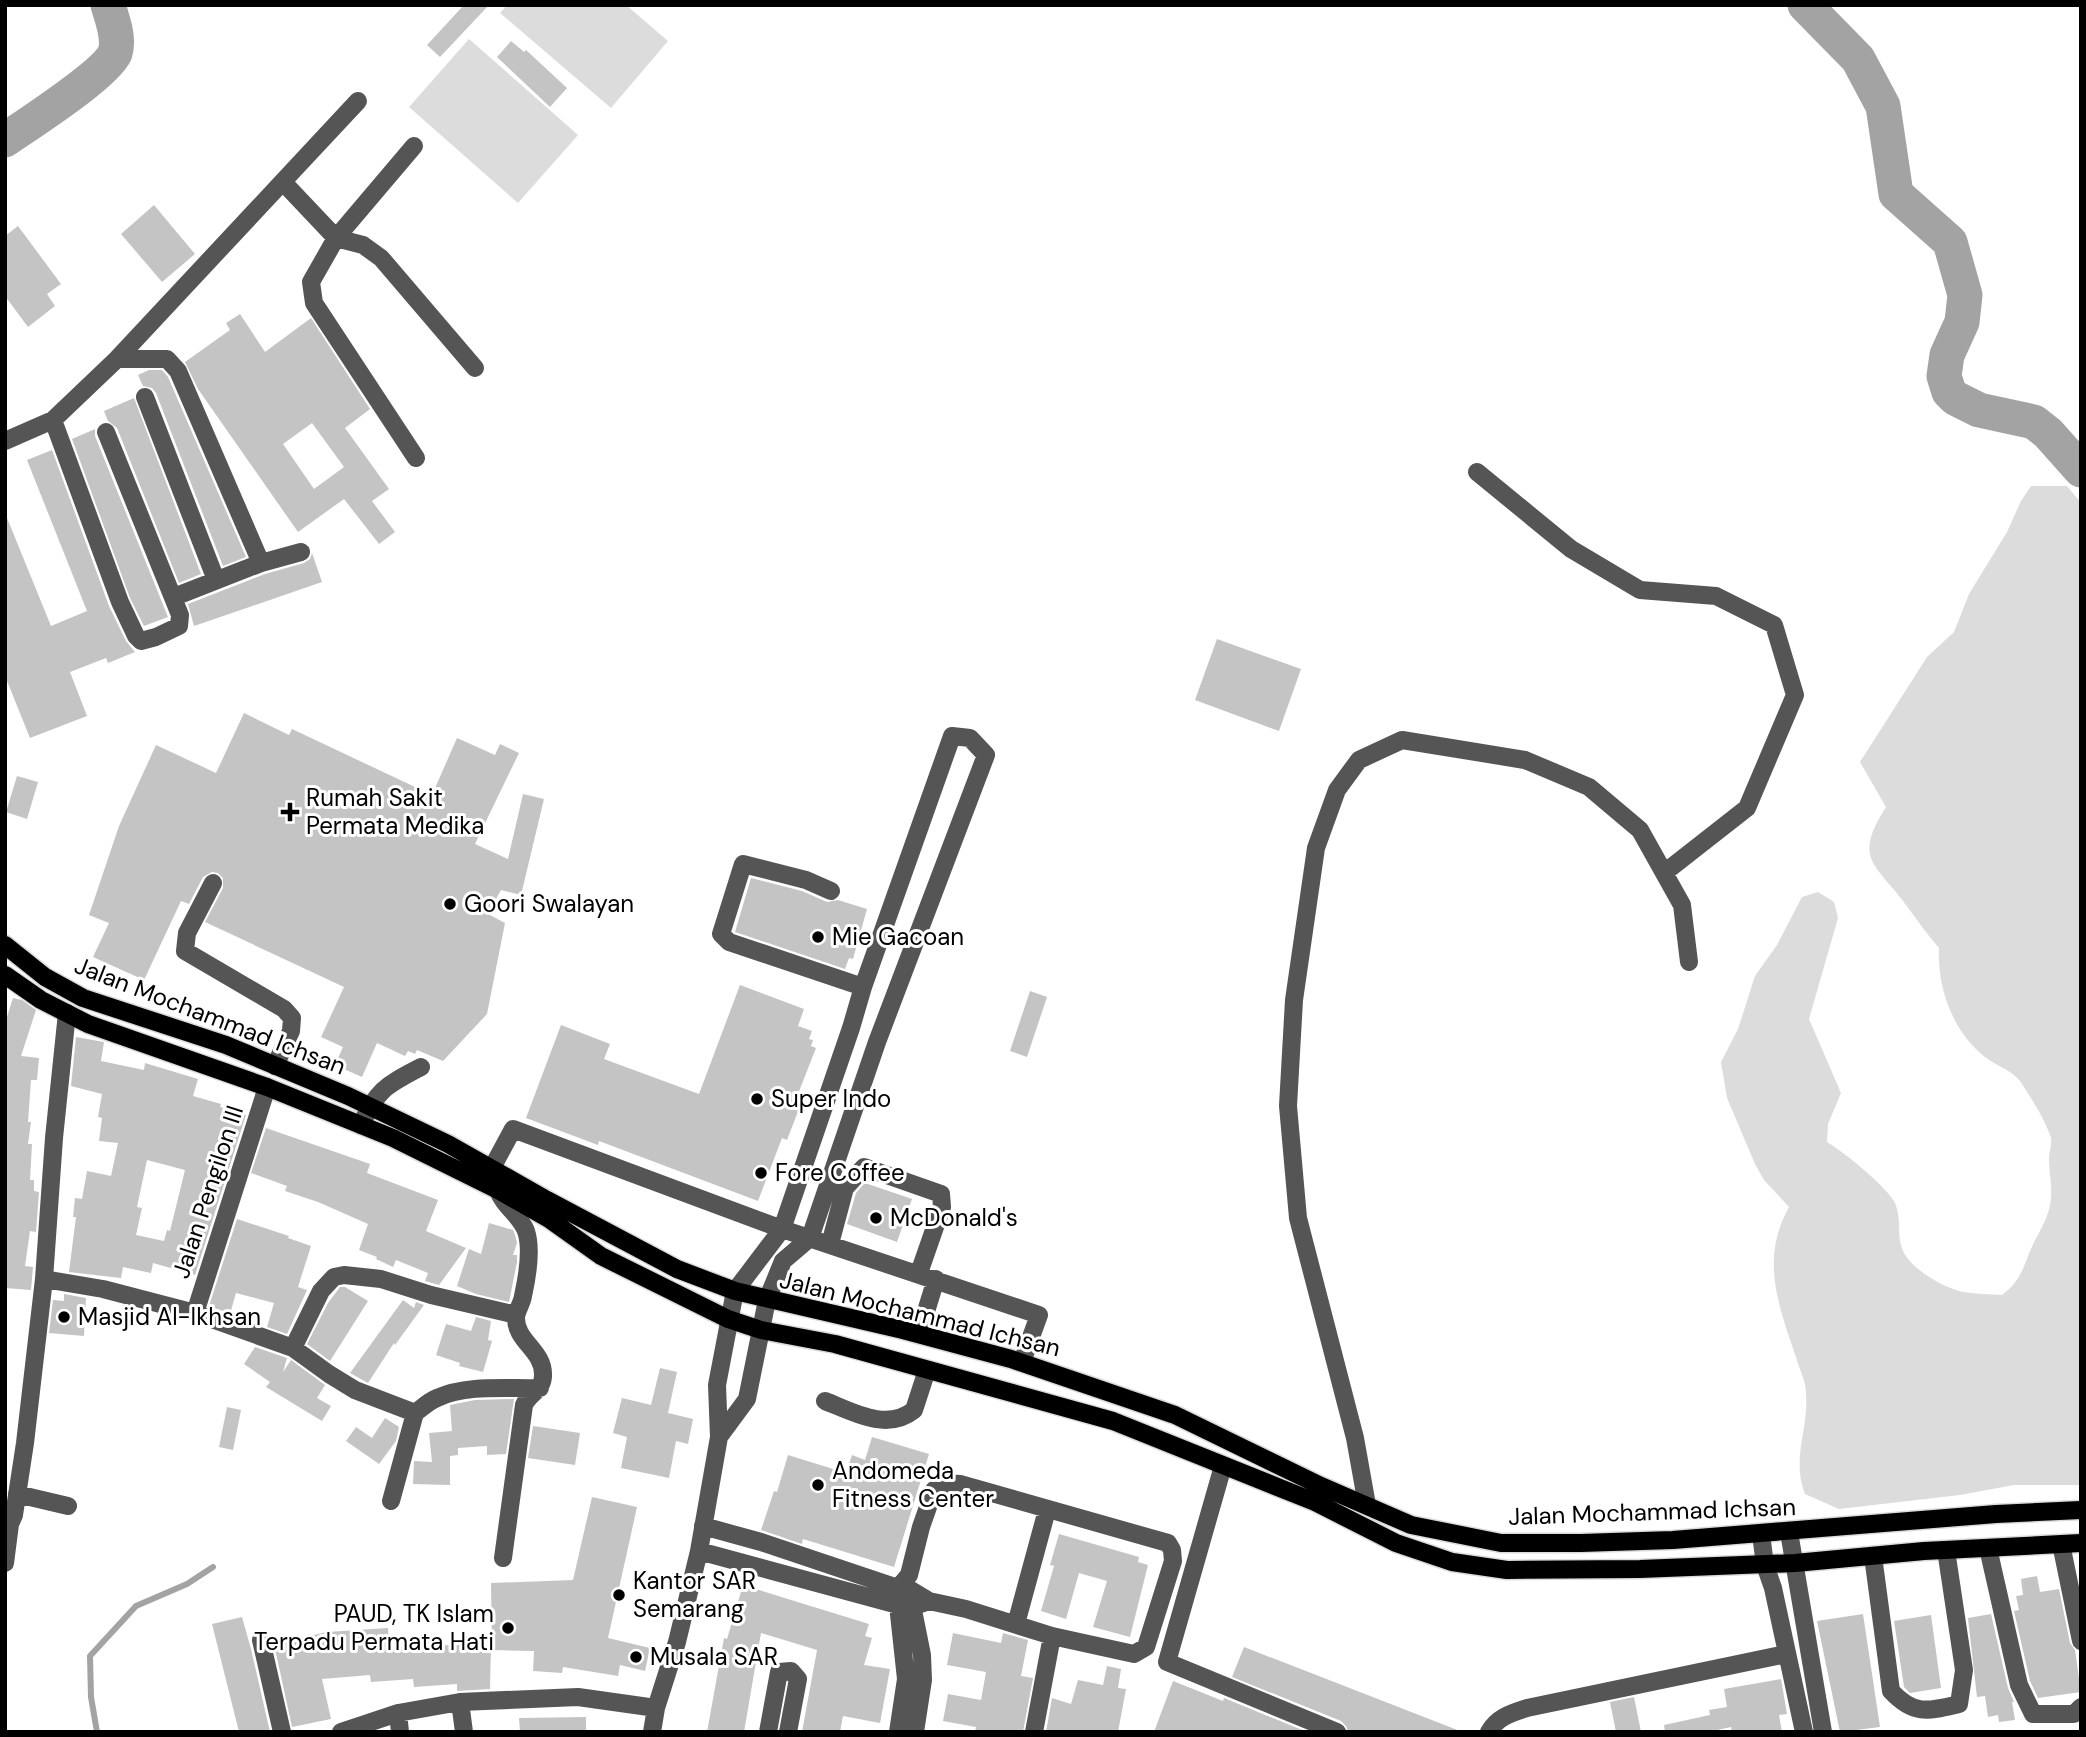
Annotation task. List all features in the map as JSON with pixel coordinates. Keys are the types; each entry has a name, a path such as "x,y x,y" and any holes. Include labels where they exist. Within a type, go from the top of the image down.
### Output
{"main road":[{"name":"Jalan Mochammad Ichsan","path":"5,945 45,977 83,998 226,1045 448,1144 601,1256 728,1319 761,1330 835,1344 1113,1421 1315,1502 1396,1543 1452,1562 1507,1570 1640,1569 1765,1565 1946,1550 2081,1543"},
{"name":"Jalan Mochammad Ichsan","path":"5,975 41,1000 88,1024 267,1087 495,1180 677,1269 734,1291 767,1300 919,1334 1023,1362 1175,1415 1321,1486 1411,1525 1501,1543 1673,1540 1996,1514 2081,1510"},
{"path":"267,1087 275,1066"},
{"path":"1167,1443 1175,1415"}],"street":[{"path":"5,441 53,420 117,359 358,102"},
{"path":"414,146 336,238 311,282 314,303 416,458"},
{"path":"283,182 336,238 362,245 381,258 475,368"},
{"path":"117,359 167,359 178,371 261,563"},
{"path":"145,397 216,580"},
{"path":"53,420 120,602 136,636 141,641 156,638 179,626 180,615 106,432"},
{"path":"1477,472 1571,549 1640,590 1716,596 1774,625 1795,695 1747,807 1664,873"},
{"path":"174,597 261,563 301,552"},
{"path":"652,1732 656,1708 677,1642 699,1551 719,1437 717,1385 734,1291 782,1229 863,986 952,736 970,738 986,755 877,1042 810,1238 783,1261 767,1300 747,1399 719,1437"},
{"path":"1367,1505 1355,1438 1298,1218 1288,1106 1294,1000 1316,848 1337,790 1359,760 1402,740 1525,760 1589,787 1640,830 1682,905 1689,962"},
{"path":"831,891 806,880 743,864 721,934 729,942 863,986"},
{"path":"213,883 187,933 185,951 284,1009 292,1018 291,1031 275,1066"},
{"path":"5,1563 7,1525 17,1494 44,1279 54,1138 67,1013"},
{"path":"851,1028 877,1042"},
{"path":"361,1125 374,1097 421,1067"},
{"name":"Jalan Pengilon III","path":"195,1312 267,1087"},
{"path":"503,1558 524,1405 526,1399 540,1388 544,1378 537,1354 521,1337 516,1315 523,1298 528,1247 526,1231 501,1198 495,1180 513,1129 782,1229 1039,1315 1023,1362"},
{"path":"830,1244 845,1188 864,1167 941,1194 942,1208 919,1334"},
{"path":"293,1348 321,1291 334,1277 344,1275 381,1279 431,1295 516,1315"},
{"path":"44,1279 103,1289 195,1312 293,1348 355,1390 415,1413"},
{"path":"825,1401 876,1420 900,1418 914,1410 927,1370"},
{"path":"391,1501 415,1413 434,1398 468,1390 540,1388"},
{"path":"1223,1466 1167,1662 1337,1732"},
{"path":"703,1526 761,1542 909,1594 1052,1636 1134,1654 1146,1647 1173,1561 1168,1543 960,1484 947,1483 934,1490 921,1527 909,1594 922,1655 898,1732"},
{"path":"17,1494 68,1506"},
{"path":"1016,1624 1047,1510"},
{"path":"1789,1532 1823,1732"},
{"path":"1761,1534 1765,1565 1773,1588 1804,1732"},
{"path":"2061,1544 2081,1641"},
{"path":"1988,1548 2019,1685 2033,1714 2074,1714 2081,1707"},
{"path":"1873,1556 1891,1691 1905,1706 1933,1710 1959,1704 1964,1670 1946,1550"},
{"path":"699,1551 909,1594"},
{"path":"1034,1732 1052,1636"},
{"path":"261,1640 282,1732"},
{"path":"1489,1732 1504,1716 1527,1708 1786,1654"},
{"path":"768,1732 779,1672 786,1670 791,1671 798,1679 788,1732"},
{"path":"914,1679 915,1732"},
{"path":"341,1732 398,1713 460,1702 578,1697 656,1708"},
{"path":"460,1702 464,1732"},
{"path":"398,1713 400,1732"}],"shaded area":[{"path":"507,5 626,5 668,41 611,108 500,13"},
{"path":"469,39 578,135 518,203 409,107"},
{"path":"2031,486 2067,486 2081,503 2081,1485 2014,1485 1960,1495 1839,1509 1805,1494 1801,1481 1800,1456 1806,1388 1778,1300 1774,1263 1780,1226 1789,1207 1764,1180 1755,1164 1727,1098 1721,1062 1738,1029 1755,976 1777,945 1802,897 1818,892 1834,902 1838,918 1809,1019 1841,1093 1828,1124 1827,1142 1864,1170 1890,1196 1897,1209 1903,1251 1913,1265 1929,1277 1956,1290 2002,1295 2017,1280 2050,1205 2051,1138 2042,1116 2020,1081 1985,1057 1964,1035 1944,993 1939,948 1872,860 1869,850 1871,839 1886,807 1860,762 1927,657 1954,632 1969,594"}],"building":[{"path":"464,5 489,5 440,57 427,45"},
{"path":"511,41 524,52 526,50 567,88 550,107 497,57"},
{"path":"154,205 195,254 162,282 121,234"},
{"path":"18,226 61,284 47,294 55,306 28,327 5,296 5,236"},
{"path":"240,314 265,352 311,318 370,409 345,428 389,489 372,501 395,532 379,544 344,499 298,532 198,389 185,362 230,330 226,323","holes":["312,423 344,467 314,489 283,444"]},
{"path":"149,370 162,370 168,377 246,557 223,566 156,393 152,388 143,386 138,375"},
{"path":"134,398 201,574 179,583 117,428 108,421 104,411"},
{"path":"95,429 95,436 168,617 144,626 130,598 72,439"},
{"path":"52,450 109,606 126,641 135,652 108,663 106,658 70,672 87,716 30,738 5,676 5,513 51,626 87,611 27,460"},
{"path":"312,553 322,582 194,626 188,604 265,574 304,563 310,559"},
{"path":"1217,639 1301,669 1279,731 1195,700"},
{"name":"Rumah Sakit Permata Medika","path":"244,713 289,735 292,729 432,795 457,738 495,755 500,744 519,753 475,844 508,859 523,794 544,799 521,895 501,890 488,914 505,923 487,1014 443,1061 417,1050 415,1054 408,1051 405,1056 377,1043 362,1077 335,1065 343,1047 321,1037 344,987 205,922 223,888 223,878 218,873 212,872 203,877 189,904 181,901 144,980 93,957 109,923 89,915 119,826 156,745 216,773"},
{"path":"17,776 38,782 27,819 6,812"},
{"path":"751,878 802,891 827,902 838,900 867,909 853,959 849,958 845,969 735,932"},
{"path":"740,985 804,1009 798,1026 812,1031 809,1039 813,1040 811,1046 816,1048 796,1099 802,1101 787,1140 782,1138 758,1201 599,1141 598,1145 526,1118 561,1025 610,1044 604,1059 699,1094"},
{"path":"1030,991 1047,997 1027,1057 1010,1051"},
{"path":"13,998 22,1000 36,1010 21,1056 39,1058 37,1080 31,1080 28,1122 31,1122 28,1144 32,1144 30,1180 34,1180 34,1191 39,1192 36,1232 30,1231 25,1266 33,1267 31,1290 5,1288 5,1023"},
{"path":"76,1037 104,1042 101,1061 144,1070 145,1063 198,1079 193,1096 246,1115 195,1275 153,1263 151,1273 123,1267 121,1278 69,1272 76,1217 73,1217 75,1198 82,1199 87,1171 111,1176 118,1143 99,1141 102,1118 98,1117 102,1094 71,1086","holes":["147,1160 185,1170 170,1231 167,1230 164,1241 136,1235 142,1208 137,1207"]},
{"path":"266,1128 370,1164 367,1173 438,1200 426,1231 466,1248 439,1285 425,1281 428,1273 396,1260 393,1267 359,1250 368,1224 285,1191 287,1186 251,1173"},
{"path":"865,1183 912,1199 897,1242 847,1224 856,1193"},
{"path":"237,1219 311,1246 298,1287 307,1290 287,1334 267,1327 274,1303 236,1293 230,1314 209,1306"},
{"path":"489,1223 513,1230 515,1235 517,1243 513,1255 517,1255 517,1262 509,1302 457,1286 469,1249 481,1254"},
{"path":"340,1287 345,1287 368,1301 330,1361 307,1344 328,1303"},
{"name":"Masjid Al-Ikhsan","path":"64,1294 86,1298 84,1336 49,1333 53,1300 64,1301"},
{"path":"403,1300 414,1308 416,1302 424,1305 395,1345 394,1343 368,1383 350,1373"},
{"path":"476,1317 491,1321 488,1340 492,1341 483,1372 459,1366 460,1363 436,1355 446,1324 471,1331"},
{"path":"255,1347 287,1358 283,1372 291,1360 325,1385 317,1398 331,1406 322,1421 266,1387 270,1382 244,1364"},
{"path":"660,1368 677,1372 668,1413 693,1419 688,1444 676,1441 669,1478 621,1468 627,1437 613,1433 622,1398 651,1405"},
{"path":"514,1399 506,1454 487,1455 487,1446 458,1448 458,1455 450,1456 450,1485 413,1484 414,1461 432,1462 429,1433 452,1431 450,1405 475,1400"},
{"path":"227,1407 241,1410 233,1450 219,1447"},
{"path":"385,1418 399,1427 396,1441 379,1464 346,1441 356,1427 372,1438"},
{"path":"533,1426 580,1433 575,1465 528,1458"},
{"path":"872,1437 929,1454 894,1567 803,1539 802,1544 761,1530 774,1491 777,1492 788,1455 846,1473 852,1455 865,1460"},
{"path":"592,1497 637,1507 608,1638 650,1648 645,1671 620,1665 618,1676 563,1667 562,1673 533,1671 534,1651 492,1650 491,1583 573,1580"},
{"path":"1059,1534 1139,1557 1138,1562 1148,1565 1130,1637 1093,1627 1107,1581 1079,1573 1066,1619 1041,1611 1054,1566 1050,1565"},
{"path":"2037,1576 2040,1592 2059,1589 2070,1643 2075,1650 2081,1692 2038,1698 2030,1681 2014,1611 2019,1610 2016,1596 2023,1595 2021,1579"},
{"path":"743,1585 869,1624 865,1636 872,1638 864,1665 890,1669 880,1723 843,1716 840,1732 802,1732 817,1650 761,1633 744,1732 707,1732 724,1638 727,1639"},
{"path":"1863,1614 1880,1727 1840,1732 1817,1621"},
{"path":"1991,1614 2008,1688 2014,1702 2015,1720 1999,1722 1998,1715 1988,1717 1985,1696 1977,1697 1968,1618"},
{"path":"1931,1615 1941,1688 1910,1693 1904,1687 1894,1621"},
{"path":"242,1617 270,1732 239,1732 212,1624"},
{"path":"388,1628 389,1643 411,1642 411,1646 491,1644 490,1689 457,1691 457,1684 414,1687 413,1679 371,1682 370,1675 322,1679 331,1719 292,1727 274,1644 327,1632"},
{"path":"953,1633 1001,1643 1003,1633 1028,1640 1021,1676 1033,1678 1023,1732 975,1732 976,1727 943,1721 948,1694 981,1700 986,1672 947,1665"},
{"path":"1244,1647 1460,1732 1348,1732 1341,1721 1232,1677"},
{"path":"1107,1666 1121,1669 1118,1688 1126,1689 1118,1732 1046,1732 1052,1698 1071,1704 1078,1680 1103,1685"},
{"path":"1781,1679 1787,1714 1779,1715 1782,1732 1732,1732 1731,1727 1708,1732 1665,1732 1664,1725 1710,1715 1709,1710 1727,1707 1724,1689"},
{"path":"1173,1681 1223,1701 1224,1698 1307,1732 1154,1732"},
{"path":"1634,1697 1641,1732 1616,1732 1610,1702"},
{"path":"586,1717 586,1732 520,1732 519,1718"}],"waterway":[{"path":"5,140 97,74 115,53 117,41 108,5"},
{"path":"1805,5 1858,59 1883,106 1896,194 1950,242 1965,295 1962,322 1947,355 1944,376 1949,392 1979,410 2034,422 2048,433 2081,470"},
{"path":"97,1732 91,1697 90,1656 136,1606 187,1584 213,1567"}],"place":[{"name":"Rumah Sakit Permata Medika","path":"290,812"},
{"name":"Goori Swalayan","path":"450,904"},
{"name":"Mie Gacoan","path":"818,937"},
{"name":"Super Indo","path":"757,1099"},
{"name":"Fore Coffee","path":"761,1173"},
{"name":"McDonald's","path":"876,1218"},
{"name":"Masjid Al-Ikhsan","path":"64,1317"},
{"name":"Andomeda Fitness Center","path":"818,1485"},
{"name":"Kantor SAR Semarang","path":"619,1595"},
{"name":"PAUD, TK Islam Terpadu Permata Hati","path":"508,1628"},
{"name":"Musala SAR","path":"636,1657"}]}
